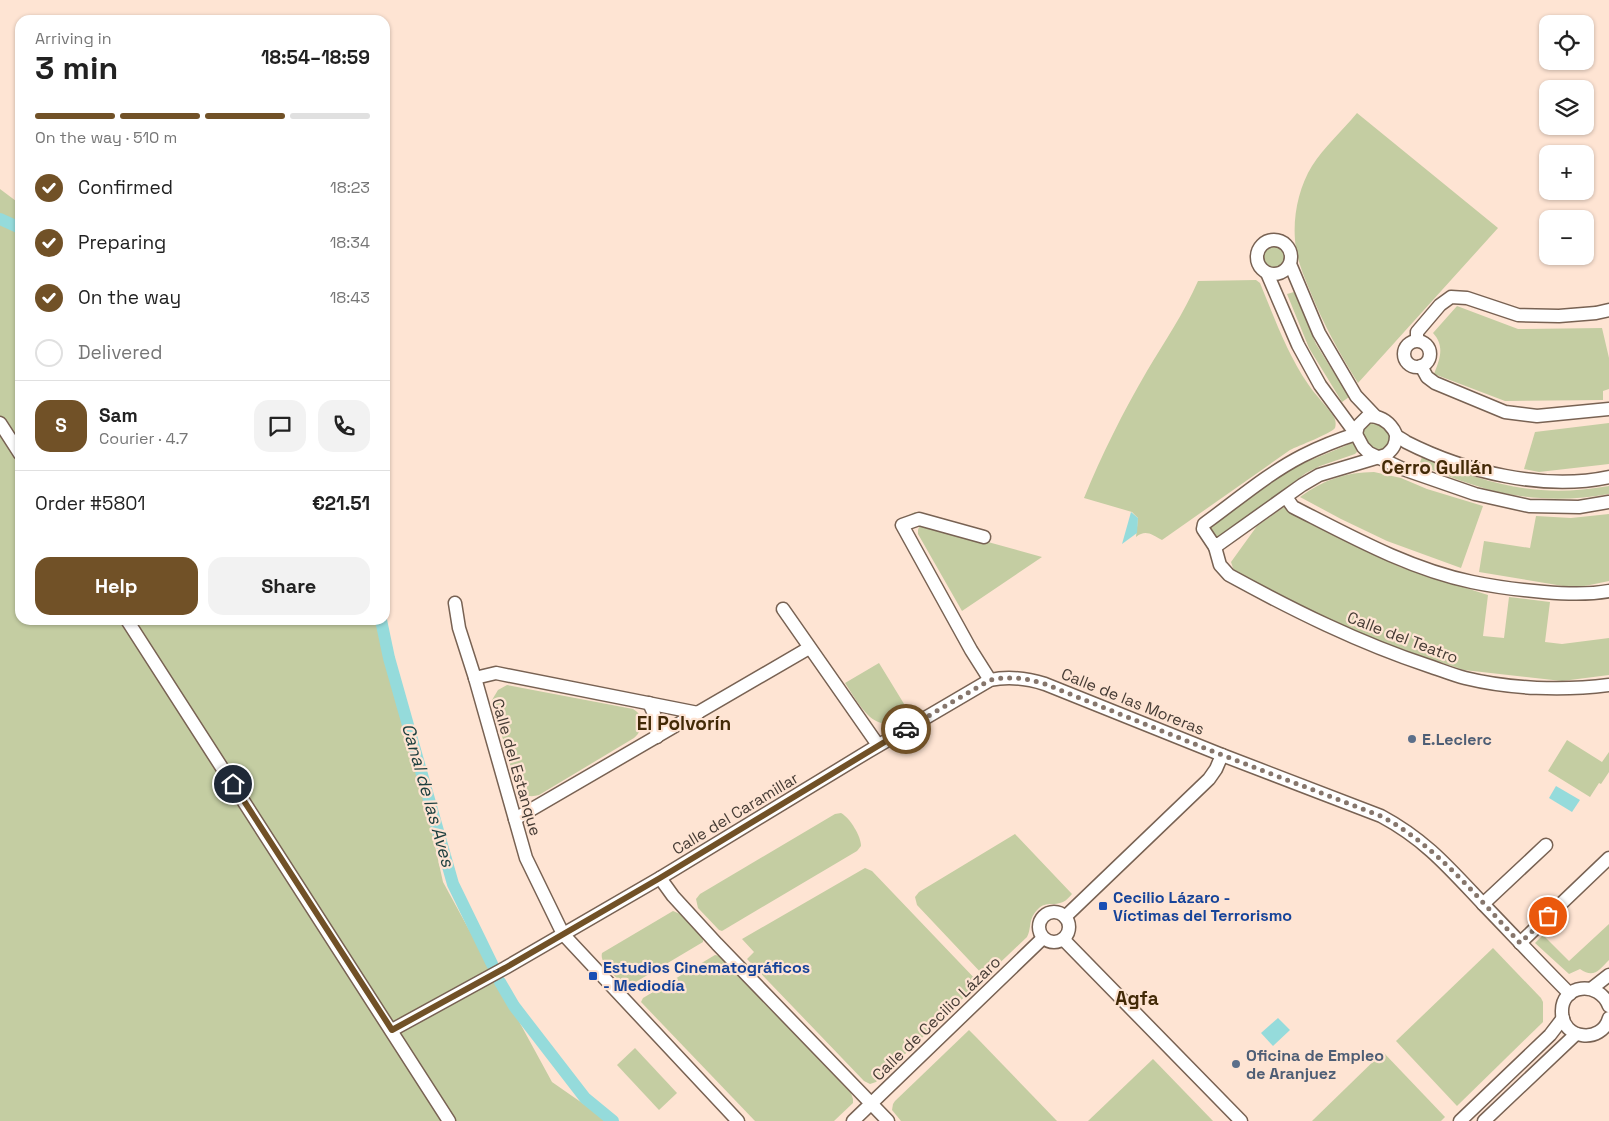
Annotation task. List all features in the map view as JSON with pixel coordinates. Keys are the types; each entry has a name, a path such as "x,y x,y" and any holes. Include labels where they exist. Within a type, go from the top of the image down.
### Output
{"street":[{"path":"1267,273 1278,274 1290,264 1292,254 1287,245 1278,240 1267,241 1262,244 1257,255 1259,266 1267,273 1298,346 1320,385 1356,434 1363,447 1377,457 1403,469 1475,494 1529,506 1579,507 1609,502"},
{"path":"1290,264 1319,334 1356,396 1375,416 1388,424 1396,436 1448,459 1484,471 1514,478 1547,482 1609,477"},
{"path":"1417,340 1417,332 1440,305 1452,297 1466,298 1518,315 1559,316 1609,310"},
{"path":"1417,340 1427,344 1430,354 1426,363 1415,367 1406,360 1404,354 1405,348 1409,343 1417,340"},
{"path":"1421,366 1427,377 1435,383 1505,412 1537,416 1609,409"},
{"path":"1356,434 1362,421 1368,416 1375,416"},
{"path":"0,423 15,446"},
{"name":"Calle del Teatro","path":"1356,434 1301,456 1268,477 1204,524 1203,529 1215,547 1220,564 1229,575 1362,642 1465,678 1501,684 1562,689 1609,685"},
{"path":"1215,547 1319,475 1386,455 1396,443 1396,436"},
{"path":"1286,497 1293,507 1373,547 1470,582 1500,588 1562,593 1609,591"},
{"path":"984,537 919,519 902,525 971,650 990,680"},
{"name":"Calle del Estanque","path":"455,603 459,628 476,678 526,858 563,934 738,1121"},
{"path":"784,609 809,648 878,745"},
{"path":"130,625 450,1121"},
{"path":"515,819 809,648"},
{"path":"476,678 496,673 698,714"},
{"name":"Calle de las Moreras","path":"990,680 1004,677 1018,678 1045,684 1381,816 1397,824 1440,858 1570,994"},
{"name":"Calle del Caramillar","path":"392,1030 496,973 660,878 878,745 990,680"},
{"path":"649,703 654,714 657,737"},
{"path":"1065,917 1209,779 1222,755"},
{"path":"1483,904 1546,845"},
{"path":"1520,943 1609,858"},
{"path":"660,878 673,896 711,938 888,1121"},
{"path":"1054,912 1065,917 1069,928 1064,939 1053,942 1043,938 1039,927 1040,921 1044,916 1054,912"},
{"name":"Calle de Cecilio Lázaro","path":"853,1121 1043,938"},
{"path":"1064,939 1241,1121"},
{"path":"1591,989 1609,975"},
{"path":"1607,1027 1590,1036 1576,1034 1568,1028 1563,1018 1563,1005 1570,994 1580,989 1591,989 1602,995 1609,1006"},
{"path":"1460,1121 1550,1035 1563,1018"},
{"path":"1484,1121 1576,1034"}],"green space":[{"path":"1357,113 1498,228 1358,383 1320,315 1302,272 1298,260 1295,231 1296,211 1300,192 1307,174 1322,152"},
{"path":"0,189 15,200 15,625 386,625 443,882 552,1082 608,1121 0,1121"},
{"path":"1274,244 1282,248 1286,256 1282,264 1274,268 1266,264 1262,256 1266,248"},
{"path":"1256,280 1260,283 1281,335 1300,372 1334,417 1335,428 1290,450 1162,540 1146,533 1136,537 1138,518 1132,512 1084,498 1106,449 1130,402 1193,293 1198,281"},
{"path":"1294,292 1316,344 1349,397 1342,402 1309,348 1287,294"},
{"path":"1457,306 1518,329 1602,328 1609,358 1609,389 1603,391 1603,400 1505,401 1434,374 1440,348 1437,338 1433,333"},
{"path":"1370,422 1382,426 1391,437 1387,446 1381,450 1367,443 1363,436 1364,428"},
{"path":"1609,423 1609,464 1539,472 1524,469 1535,432"},
{"path":"1352,443 1357,452 1355,454 1306,473 1219,538 1215,538 1209,530 1210,527 1299,465"},
{"path":"1422,457 1469,475 1513,486 1535,490 1558,491 1609,486 1609,494 1559,499 1526,497 1493,491 1419,465"},
{"path":"1374,472 1401,478 1427,489 1483,506 1461,568 1387,541 1300,497 1317,486 1335,478 1344,475"},
{"path":"1284,507 1400,567 1488,595 1483,636 1504,638 1509,597 1550,602 1545,642 1562,644 1609,638 1609,675 1562,681 1464,670 1364,637 1234,571 1231,562 1257,526"},
{"path":"915,512 988,542 1042,557 962,611 918,534 919,527 916,527 909,515"},
{"path":"1609,514 1609,581 1569,587 1479,572 1484,541 1530,548 1536,516 1571,518"},
{"path":"879,663 909,712 887,723 880,723 868,715 845,683"},
{"path":"507,685 633,709 642,719 642,727 634,738 539,795 526,795 520,792 516,786 492,700 498,690"},
{"path":"1567,740 1602,762 1609,752 1609,772 1590,797 1548,771"},
{"path":"841,813 857,832 861,846 857,851 722,931 698,908 696,899 700,894 835,814"},
{"path":"1015,834 1072,894 1063,902 1041,906 1032,917 1027,937 985,977 917,905 915,897 919,892"},
{"path":"865,868 872,871 979,983 876,1082 870,1084 864,1081 747,959 754,952 742,939"},
{"path":"673,911 680,914 703,938 703,942 626,986 603,962 602,953"},
{"path":"1609,924 1609,960 1593,973 1580,969 1569,974 1535,943 1543,935 1569,961"},
{"path":"1493,948 1541,998 1543,1002 1543,1022 1457,1106 1396,1041"},
{"path":"715,955 720,956 851,1093 853,1103 834,1121 755,1121 641,1002 643,998"},
{"path":"969,1030 1057,1121 901,1121 892,1110 895,1101"},
{"path":"635,1048 677,1093 659,1110 617,1065"},
{"path":"1383,1052 1445,1117 1441,1121 1312,1121"},
{"path":"1153,1059 1213,1121 1088,1121"}],"water":[{"path":"1131,512 1138,518 1137,533 1122,544"},
{"path":"1556,786 1580,800 1572,812 1549,798"},
{"path":"1278,1018 1290,1030 1273,1046 1261,1033"}],"waterway":[{"name":"Canal de las Aves","path":"0,219 15,226"},
{"name":"Canal de las Aves","path":"382,625 389,658 453,884 492,964"},
{"name":"Canal de las Aves","path":"500,982 514,1006 585,1098 613,1121"}],"way so far":[{"path":"906,729 990,680 1004,677 1030,679 1381,816 1397,824 1440,858 1520,943 1548,916"}],"place":[{"name":"E.Leclerc","path":"1412,739"},
{"name":"Cecilio Lázaro - Víctimas del Terrorismo","path":"1103,906"},
{"name":"Estudios Cinematográficos - Mediodía","path":"593,976"},
{"name":"Oficina de Empleo de Aranjuez","path":"1236,1064"}],"district":[{"name":"Cerro Gullán","path":"1437,467"},
{"name":"El Polvorín","path":"684,723"},
{"name":"Agfa","path":"1137,998"}],"route":[{"path":"233,784 392,1030 505,968 660,878 906,729"}]}
